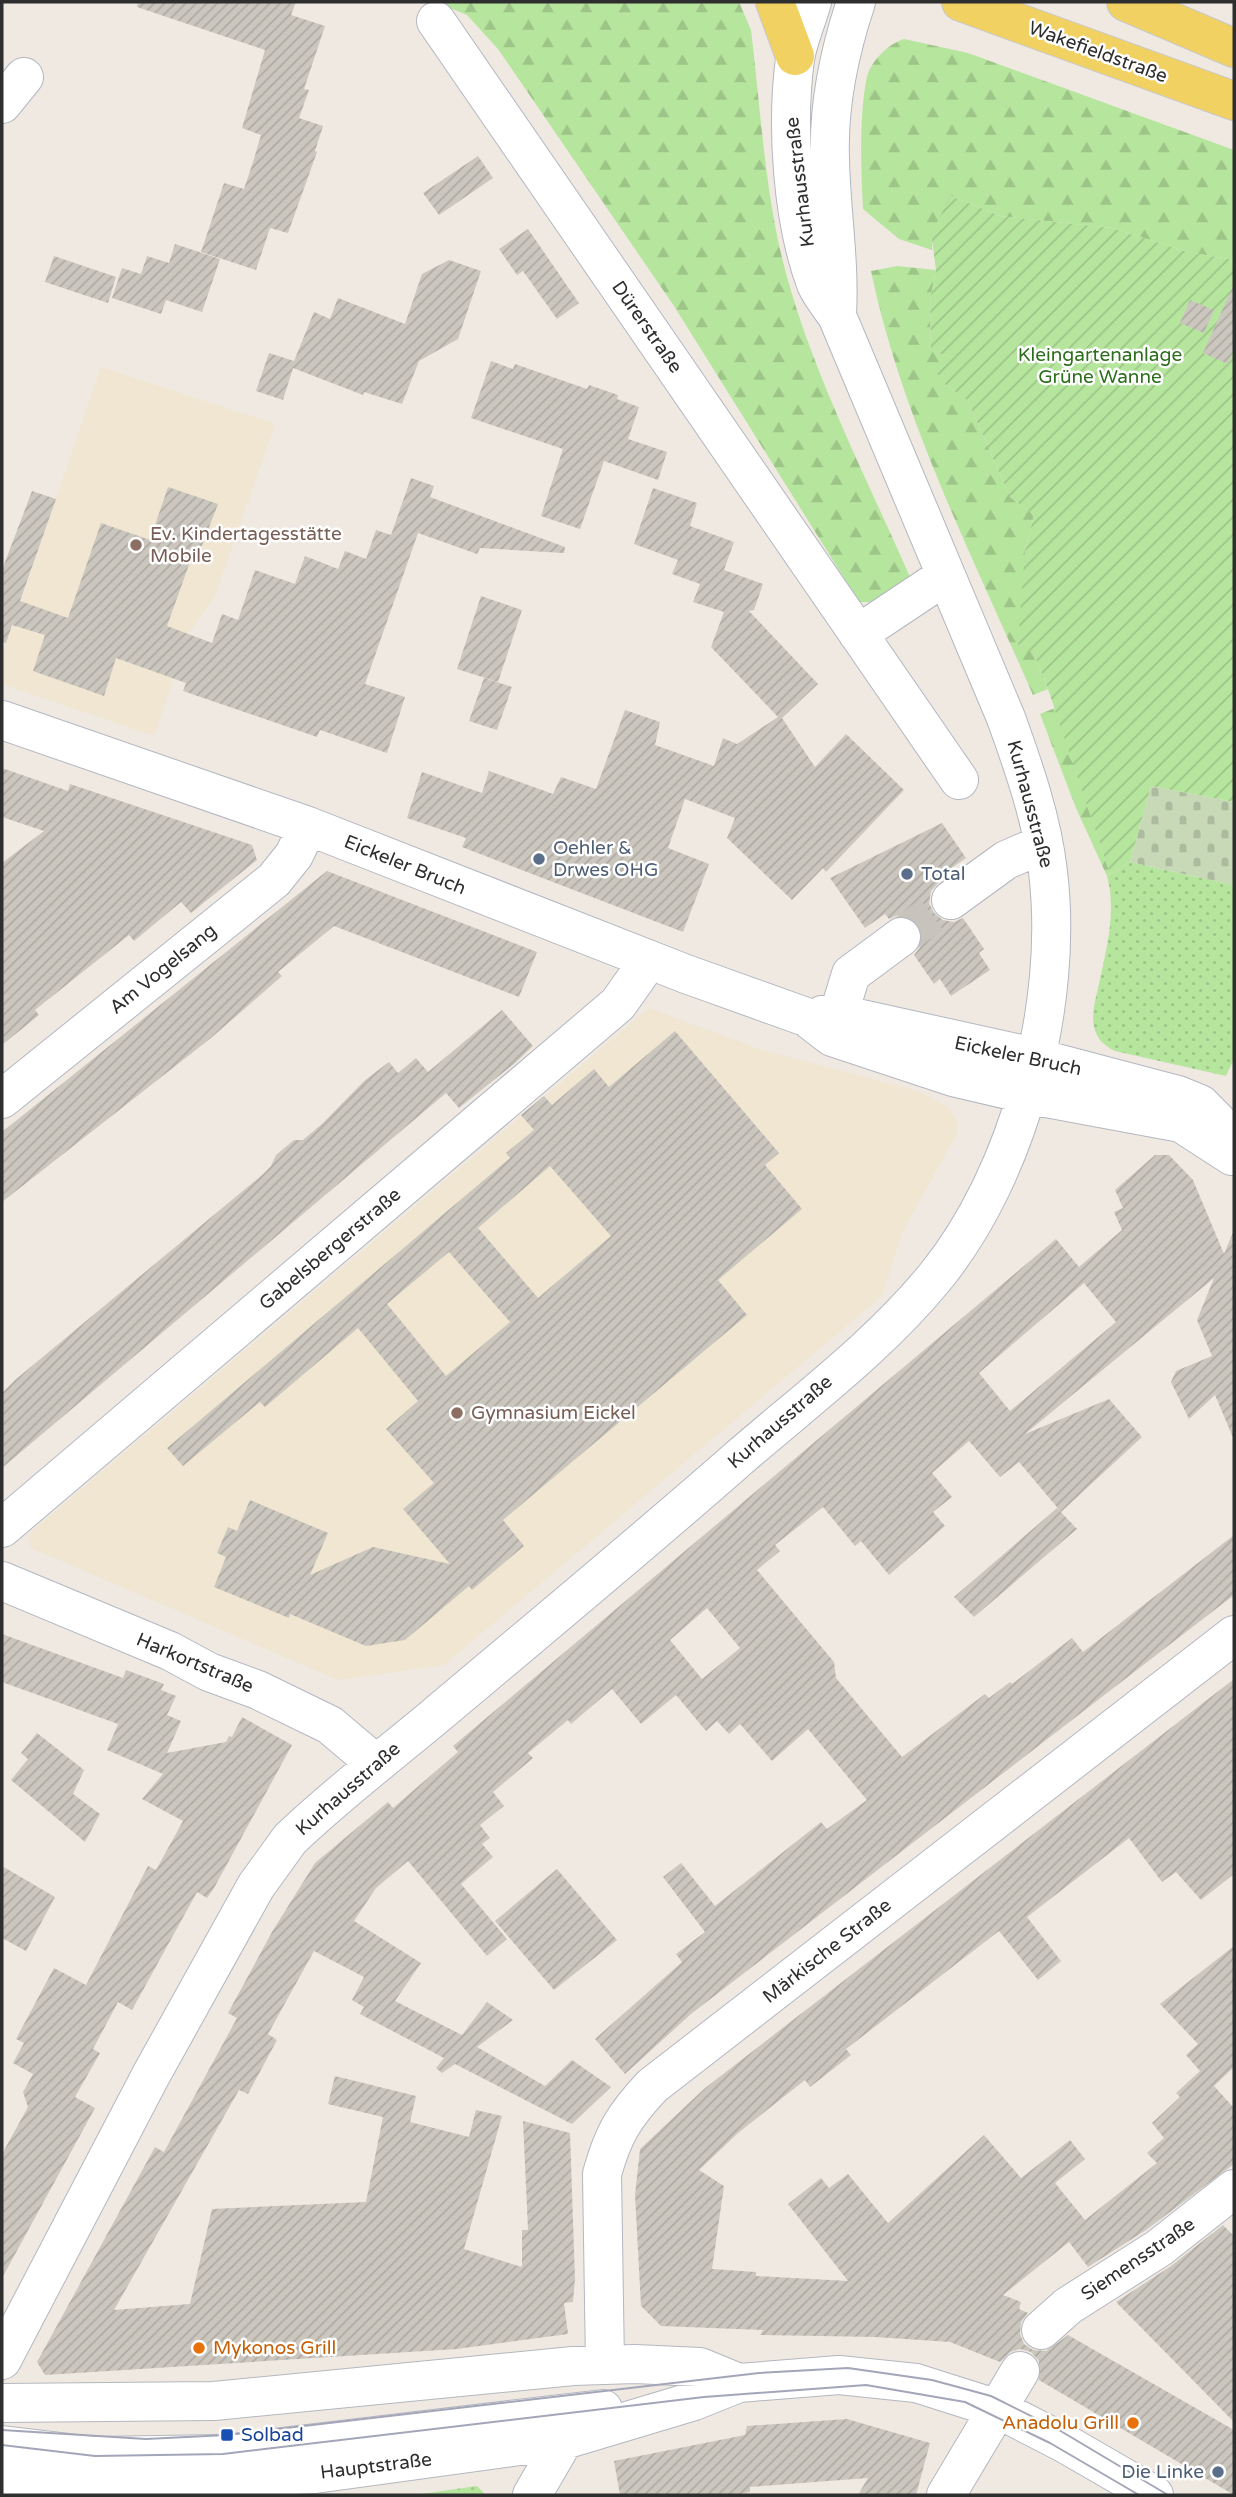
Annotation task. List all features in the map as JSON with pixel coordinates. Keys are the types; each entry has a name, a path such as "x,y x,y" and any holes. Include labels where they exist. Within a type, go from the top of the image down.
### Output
{"main road":[{"path":"775,2 796,56"},
{"name":"Wakefieldstraße","path":"961,2 1234,102"},
{"path":"1126,2 1234,48"}],"street":[{"name":"Kurhausstraße","path":"2,2360 86,2195 256,1886 290,1839 723,1472 890,1326 938,1273 970,1227 1002,1159 1025,1094 1051,984 1048,869 1028,780 1006,718 837,316 817,286 799,210 791,103 796,56 812,2"},
{"name":"Kurhausstraße","path":"837,316 839,270 830,158 832,101 836,71 856,2"},
{"name":"Dürerstraße","path":"436,21 959,780"},
{"path":"858,634 945,576"},
{"name":"Eickeler Bruch","path":"2,720 308,826 649,960 825,1022 953,1077 1025,1094 1181,1123 1225,1140"},
{"name":"Am Vogelsang","path":"2,1099 274,880 294,855 308,826"},
{"path":"951,901 1006,860 1043,844"},
{"path":"825,1022 851,974 901,937"},
{"name":"Gabelsbergerstraße","path":"2,1528 618,1004 649,960"},
{"name":"Eickeler Bruch","path":"825,1022 1034,1057 1178,1095 1200,1104 1225,1140"},
{"name":"Harkortstraße","path":"2,1581 170,1651 209,1672 258,1690 330,1725 376,1764"},
{"name":"Märkische Straße","path":"606,2365 602,2174 610,2143 624,2116 652,2086 1234,1635"},
{"name":"Siemensstraße","path":"1041,2329 1068,2306 1159,2248 1234,2189"},
{"name":"Hauptstraße","path":"2,2403 214,2401 606,2365 700,2367 739,2383"},
{"path":"946,2495 1020,2371"},
{"name":"Hauptstraße","path":"2,2479 129,2483 214,2481 315,2474 564,2440 683,2405 739,2383 839,2375 887,2378 965,2397 998,2409 1154,2495"},
{"path":"2,2430 146,2439 227,2435 635,2389 739,2383"},
{"path":"2,2445 96,2456 223,2454 628,2406 739,2383"},
{"path":"532,2495 564,2440"},
{"path":"472,2454 500,2470 514,2495"}],"shaded area":[{"name":"Ev. Kindertagesstätte Mobile","path":"101,367 275,424 215,596 188,634 154,736 2,684 2,656"},
{"name":"Gymnasium Eickel","path":"649,1008 759,1049 921,1092 949,1108 957,1122 957,1133 903,1231 882,1296 444,1665 338,1680 31,1548 28,1542 33,1530"}],"green space":[{"path":"436,2 739,2 751,30 764,155 787,277 827,391 910,577 871,602 859,602 674,306 498,49 467,15"},
{"path":"904,39 968,53 1234,150 1234,260 1188,252 1112,228 1000,216 951,196 932,240 932,250 899,239 863,209 861,160 864,91 869,71 886,49"},
{"name":"Kleingartenanlage Grüne Wanne","path":"951,196 1000,216 1112,228 1188,252 1234,260 1234,802 1151,786 1130,862 1110,874 1034,654 1018,644 1025,551 1034,515 1010,497 968,401 942,382 937,373 951,358 931,350 930,300 936,270 932,240 937,222"},
{"path":"897,266 936,270 930,300 931,350 952,358 942,382 968,401 1010,497 1034,515 1025,551 1034,654 1048,689 1033,695 941,487 901,380 871,271"},
{"path":"1055,708 1110,874 1107,876 1076,808 1040,714"},
{"path":"1151,786 1234,802 1234,885 1130,862"},
{"path":"1130,862 1234,885 1234,1059 1226,1076 1115,1051 1097,1035 1093,1011 1111,917 1107,876"},
{"path":"477,2486 486,2495 414,2495"}],"building":[{"path":"138,2 296,2 291,15 325,26 304,89 309,90 299,118 323,126 315,151 317,152 288,233 270,228 256,270 201,252 224,183 244,189 253,162 261,135 242,128 265,50 137,7"},
{"path":"478,156 493,178 439,215 423,193"},
{"path":"528,229 579,303 557,319 523,271 517,275 499,249"},
{"path":"175,244 220,259 202,312 166,300 161,314 112,298 122,268 141,274 147,256 169,263"},
{"path":"54,256 116,277 108,303 45,282"},
{"path":"449,260 481,271 458,339 419,361 402,404 364,392 363,395 293,368 283,400 256,391 269,353 294,361 314,312 330,319 338,298 405,324 422,274"},
{"path":"1234,284 1234,349 1228,364 1203,353"},
{"path":"1190,300 1214,310 1204,333 1180,323"},
{"path":"491,361 513,369 515,364 587,389 589,385 618,395 617,399 639,407 628,439 667,452 658,480 604,461 580,529 541,516 563,449 471,418"},
{"path":"411,478 434,486 430,497 565,547 564,553 480,548 477,554 418,533 365,684 405,697 387,753 320,730 317,737 183,691 186,683 116,658 104,696 33,671 45,635 12,625 6,643 2,642 2,570 32,491 56,499 20,601 68,618 101,523 150,540 168,487 218,504 196,561 191,559 167,626 212,643 222,614 238,620 255,570 295,584 305,556 338,569 345,551 366,559 376,530 391,535"},
{"path":"653,488 697,503 690,526 734,542 724,570 763,584 754,610 749,611 818,684 782,718 815,767 846,734 904,790 826,872 823,868 792,900 727,838 735,818 685,799 668,848 709,864 683,932 462,847 466,838 407,818 422,772 482,793 489,771 553,794 561,777 596,789 625,710 660,722 655,745 714,766 723,738 737,744 778,717 711,647 724,612 693,602 700,584 672,574 678,560 634,544"},
{"path":"481,596 522,610 498,682 457,669"},
{"path":"484,678 512,687 497,730 469,721"},
{"path":"2,768 68,791 70,784 252,845 257,860 191,913 181,902 134,941 129,935 35,1010 39,1015 2,1045 2,863 44,831 2,817"},
{"path":"942,823 966,858 937,878 939,882 931,891 929,903 934,913 943,920 954,922 963,918 984,949 979,953 990,970 951,996 940,979 934,984 914,955 921,946 923,935 918,923 909,917 898,915 889,919 885,914 865,928 830,878"},
{"path":"327,871 537,952 519,997 334,926 278,972 282,976 211,1038 2,1202 2,1132"},
{"path":"502,1010 533,1046 515,1063 459,1108 446,1093 2,1468 2,1393 15,1380 262,1175 271,1166 276,1155 294,1140 303,1140 364,1081 389,1062 398,1073 416,1058 428,1072"},
{"path":"675,1031 779,1153 765,1165 802,1209 718,1280 747,1315 503,1520 524,1546 472,1590 469,1586 405,1640 366,1646 290,1614 289,1618 214,1587 226,1557 217,1553 228,1527 237,1531 250,1500 328,1533 310,1575 373,1547 450,1564 403,1509 434,1483 386,1429 418,1401 358,1328 265,1407 260,1402 183,1466 167,1448 510,1158 506,1153 534,1130 521,1115 544,1096 552,1105 594,1069 609,1087","holes":["550,1166 611,1236 538,1298 478,1228","449,1252 510,1322 446,1376 387,1304"]},
{"path":"1155,1155 1169,1155 1193,1180 1224,1254 1234,1230 1234,1440 1215,1395 1189,1419 1171,1382 1176,1371 1212,1356 1197,1320 1214,1278 1025,1434 1109,1399 1142,1437 1061,1512 1019,1462 1000,1477 969,1441 932,1473 952,1497 933,1512 945,1526 889,1575 861,1541 855,1546 823,1507 775,1545 780,1551 757,1570 834,1662 836,1678 902,1757 985,1694 989,1698 1010,1682 1012,1684 1072,1638 1083,1652 1234,1535 1234,1595 691,2014 625,2074 595,2039 682,1962 676,1954 705,1932 663,1877 681,1863 715,1906 821,1822 827,1829 867,1800 808,1729 772,1761 740,1724 729,1734 717,1721 706,1731 676,1695 641,1724 612,1689 571,1724 568,1720 528,1753 533,1758 493,1792 504,1806 480,1825 490,1838 482,1844 493,1857 461,1884 507,1939 487,1956 408,1861 376,1888 354,1921 421,1963 395,2001 462,2035 487,2002 513,2020 477,2047 545,2086 572,2060 611,2087 572,2124 455,2064 442,2073 436,2068 444,2058 360,2014 364,2007 352,2000 364,1977 314,1951 268,2034 277,2040 248,2094 239,2090 114,2310 190,2304 212,2209 366,2202 383,2117 328,2104 335,2076 416,2096 410,2122 469,2137 476,2110 502,2116 464,2249 522,2267 522,2230 528,2230 523,2121 570,2133 575,2278 573,2302 564,2303 568,2334 457,2349 45,2375 37,2362 155,2147 164,2152 237,2018 228,2013 272,1932 315,1863 388,1802 393,1808 458,1752 453,1746 1056,1239 1079,1267 1122,1230 1114,1212 1123,1208 1115,1190","holes":["1084,1283 1116,1322 1010,1411 979,1373","707,1608 740,1648 702,1679 670,1640"]},
{"path":"1057,1508 1077,1529 974,1617 954,1597"},
{"path":"2,1634 123,1678 126,1670 164,1684 161,1690 176,1696 167,1715 181,1721 167,1753 226,1742 229,1736 232,1737 242,1717 292,1745 214,1888 207,1898 197,1892 132,2010 118,2002 93,2049 100,2053 75,2097 95,2108 2,2278 2,2154 28,2107 23,2092 33,2074 13,2063 24,2043 16,2039 54,1968 86,1985 148,1866 156,1870 183,1821 142,1799 163,1774 107,1750 118,1724 2,1682"},
{"path":"1234,1679 1234,1874 1201,1900 1176,1872 1162,1882 1129,1838 1027,1917 1061,1961 1038,1980 999,1931 846,2049 851,2055 810,2087 805,2080 738,2133 699,2170 724,2186 712,2269 756,2272 756,2276 848,2281 788,2204 821,2178 829,2188 848,2174 888,2223 984,2135 1021,2178 1070,2140 1085,2159 1055,2183 1085,2220 1157,2163 1147,2153 1164,2138 1152,2123 1180,2097 1176,2093 1200,2071 1186,2055 1198,2044 1160,2004 1234,1946 1234,2067 1214,2086 1234,2108 1234,2164 1146,2230 1088,2267 1069,2242 1003,2295 1021,2302 1019,2309 1028,2313 1021,2322 1020,2334 1024,2344 1033,2350 1046,2351 1068,2335 1234,2430 1234,2495 1039,2380 1039,2361 1031,2352 1020,2349 1010,2352 1000,2362 950,2342 875,2337 760,2335 763,2330 661,2326 641,2306 635,2195 640,2149 705,2088"},
{"path":"37,1733 84,1770 73,1794 100,1814 85,1842 11,1780 28,1759 21,1753"},
{"path":"2,1866 55,1897 26,1951 2,1938"},
{"path":"557,1869 617,1940 554,1990 495,1921"},
{"path":"1223,2225 1234,2236 1234,2422 1116,2302 1171,2266"},
{"path":"847,2419 930,2443 916,2495 858,2495 868,2478 750,2487 750,2492 734,2495 620,2495 614,2461 745,2435 747,2426"}],"tunnel":[{"path":"901,937 951,900"}],"tram line":[{"path":"2,2430 146,2439 227,2435 759,2373 848,2368 932,2380 991,2396 1059,2430 1168,2495"},
{"path":"2,2445 95,2456 223,2454 704,2397 866,2385 965,2402 1050,2443 1139,2495"}],"place":[{"name":"Ev. Kindertagesstätte Mobile","path":"136,545"},
{"name":"Oehler & Drwes OHG","path":"539,859"},
{"name":"Total","path":"907,874"},
{"name":"Gymnasium Eickel","path":"457,1413"},
{"name":"Mykonos Grill","path":"199,2348"},
{"name":"Anadolu Grill","path":"1133,2423"},
{"name":"Solbad","path":"227,2435"},
{"name":"Die Linke","path":"1218,2472"}]}
